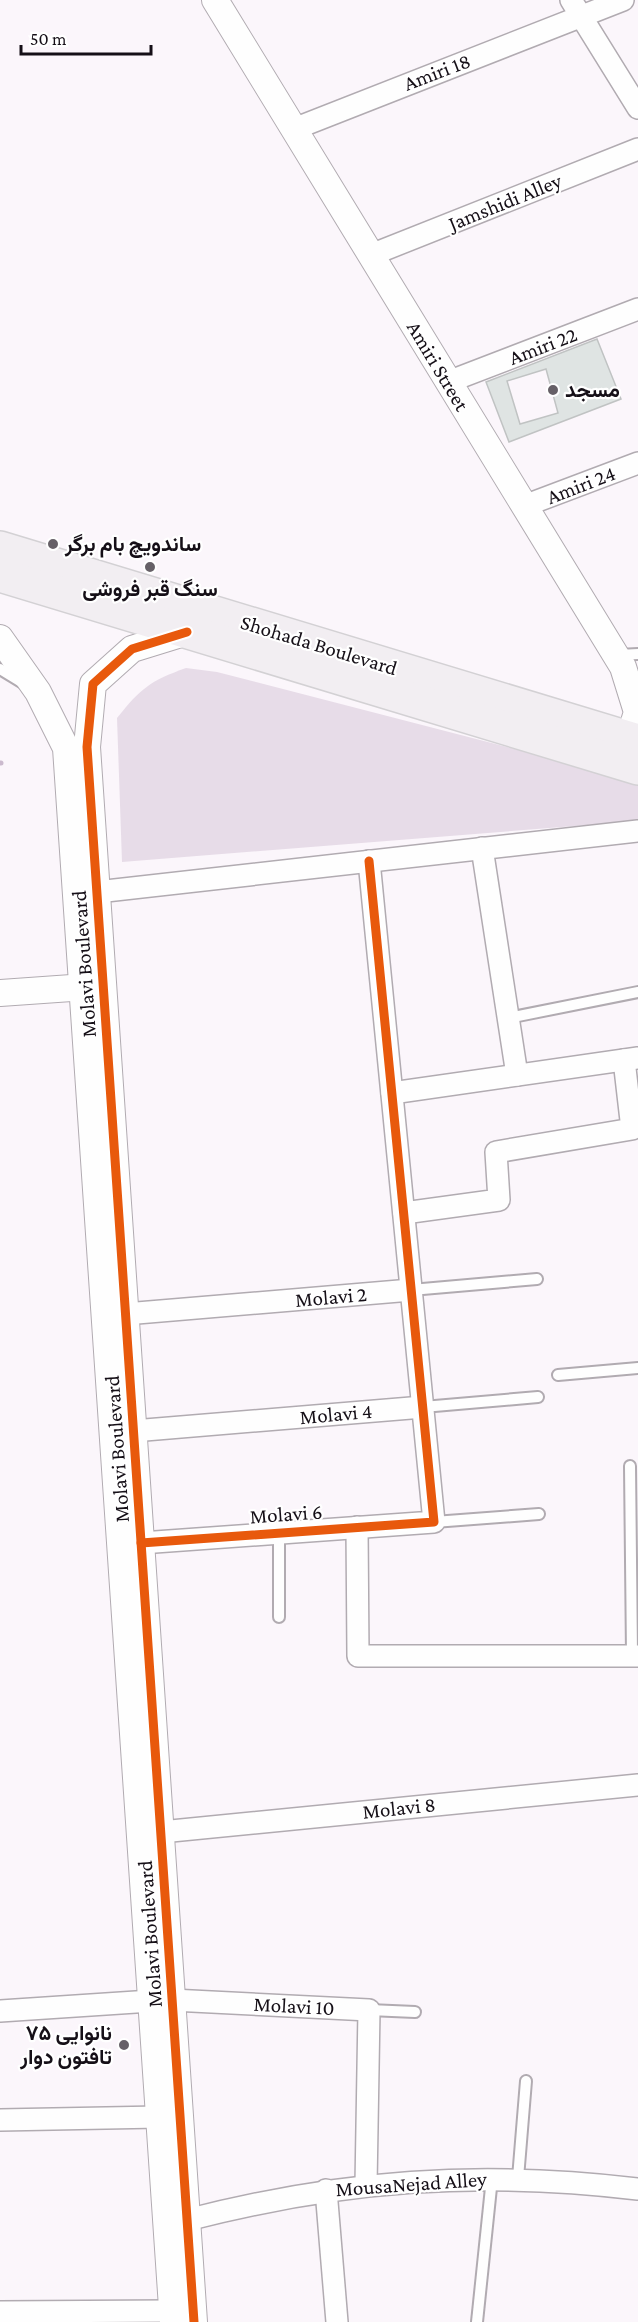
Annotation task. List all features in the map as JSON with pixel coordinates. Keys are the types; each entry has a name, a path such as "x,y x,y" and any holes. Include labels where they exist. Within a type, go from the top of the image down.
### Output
{"main road":[{"name":"Shohada Boulevard","path":"0,548 401,683"},
{"name":"Shohada Boulevard","path":"0,575 187,632 401,683 635,750"}],"street":[{"name":"Amiri 18","path":"294,129 576,8 623,0"},
{"name":"Amiri Street","path":"217,1 524,506 627,655 623,667 637,712 635,750"},
{"path":"576,8 638,108"},
{"name":"Jamshidi Alley","path":"371,255 638,149"},
{"name":"Amiri 22","path":"448,382 638,309"},
{"name":"Amiri 24","path":"524,506 638,463"},
{"name":"Molavi Boulevard","path":"180,2318 187,2220 162,2000 77,747 93,684 132,649 187,632"},
{"name":"Molavi Boulevard","path":"0,638 77,747 97,892 93,986 125,1314 141,1543 140,1688 161,1832 162,2000 159,2118 180,2318"},
{"path":"97,892 638,831"},
{"path":"482,848 517,1075"},
{"path":"369,861 434,1521"},
{"path":"0,993 93,986"},
{"path":"392,1093 631,1059 632,1129 496,1152 499,1200 404,1213"},
{"name":"Molavi 2","path":"125,1314 411,1290"},
{"name":"Molavi 4","path":"133,1431 423,1407"},
{"name":"Molavi 6","path":"141,1543 434,1521"},
{"path":"357,1527 358,1656 635,1655"},
{"name":"Molavi 8","path":"161,1832 638,1785"},
{"name":"Molavi 10","path":"0,2011 162,2000 369,2010"},
{"path":"366,2185 369,2010"},
{"path":"0,2120 159,2118"},
{"name":"MousaNejad Alley","path":"187,2220 253,2203 366,2185 518,2178 638,2189"},
{"path":"326,2190 337,2322"},
{"path":"0,2312 180,2318"}],"lane":[{"path":"0,669 38,692"},
{"path":"508,1018 638,992"},
{"name":"Molavi 2","path":"411,1290 537,1279"},
{"path":"558,1375 638,1368"},
{"name":"Molavi 4","path":"423,1407 538,1397"},
{"path":"630,1466 635,1655"},
{"name":"Molavi 6","path":"434,1521 539,1514"},
{"path":"279,1533 279,1617"},
{"name":"Molavi 10","path":"369,2010 415,2012"},
{"path":"518,2178 526,2081"},
{"path":"477,2322 492,2178"}],"shaded area":[{"path":"186,668 217,672 638,781 638,821 122,862 117,718 147,687 163,677"}],"building":[{"name":"مسجد","path":"597,339 621,399 509,442 486,382","holes":["546,369 558,413 520,424 507,381"]}],"cycle path":[{"path":"187,632 132,649 93,684 87,747 194,2322"},
{"path":"141,1543 434,1522 369,861"}],"place":[{"name":"مسجد","path":"553,390"},
{"name":"ساندویچ بام برگر","path":"53,544"},
{"name":"سنگ قبر فروشی","path":"150,567"},
{"name":"نانوایی ۷۵ تافتون دوار","path":"124,2045"}]}
